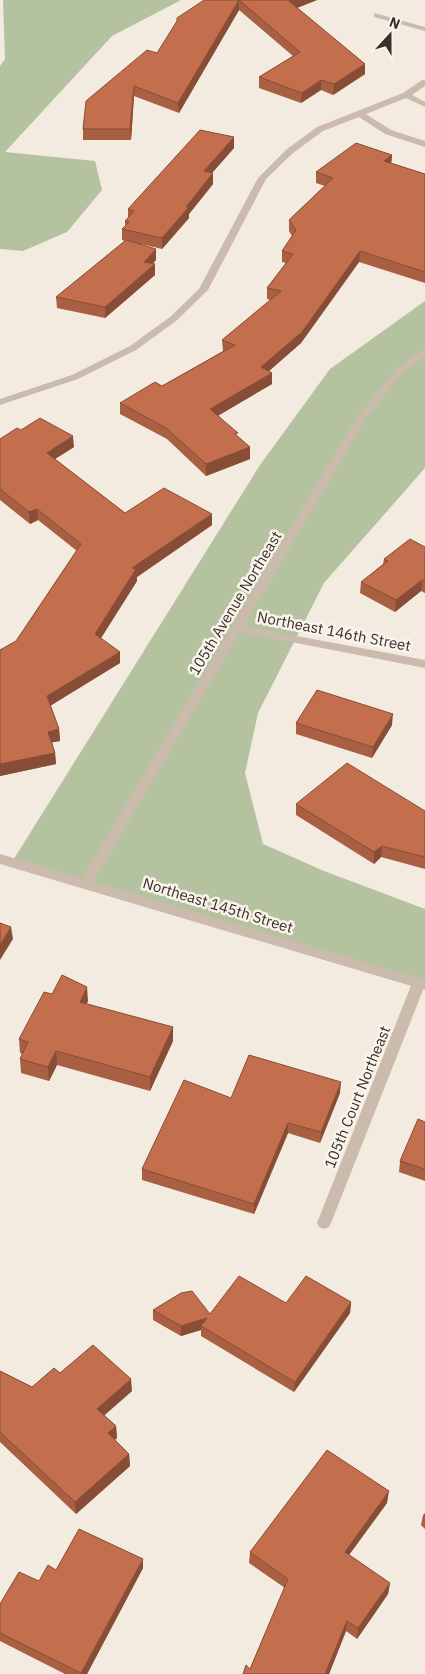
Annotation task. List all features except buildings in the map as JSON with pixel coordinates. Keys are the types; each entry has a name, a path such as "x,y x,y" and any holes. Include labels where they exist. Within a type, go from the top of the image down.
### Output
{"street":[{"path":"377,15 425,29"},
{"path":"0,402 75,377 133,348 172,319 203,290 262,178 290,151 320,129 406,95 425,82"},
{"path":"406,95 425,105"},
{"path":"360,114 388,132 425,144"},
{"name":"105th Avenue Northeast","path":"86,883 360,420 399,370 425,351"},
{"name":"Northeast 146th Street","path":"237,628 425,664"},
{"name":"Northeast 145th Street","path":"0,859 422,984"},
{"name":"105th Court Northeast","path":"324,1223 422,984"}],"green space":[{"path":"3,0 181,0 112,36 5,152 95,161 102,190 67,232 23,251 0,249 0,66 5,59"},
{"path":"425,301 425,468 324,583 258,713 245,773 263,844 324,871 425,909 425,985 12,862 260,465 330,369"}]}
